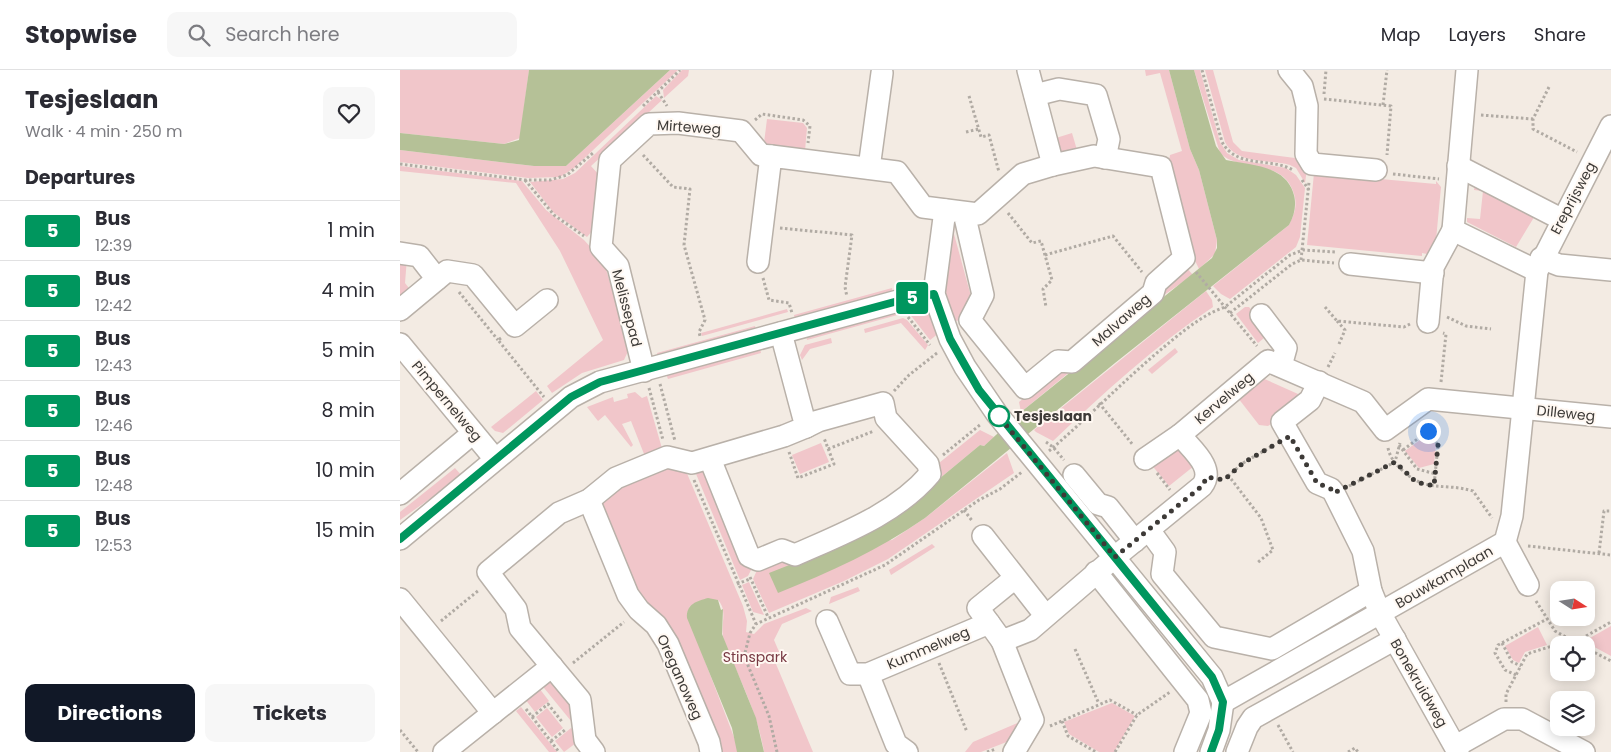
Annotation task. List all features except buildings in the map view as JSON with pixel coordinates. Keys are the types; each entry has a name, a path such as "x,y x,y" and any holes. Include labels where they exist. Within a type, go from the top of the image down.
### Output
{"street":[{"path":"1028,70 1053,165"},
{"path":"1289,70 1302,86 1307,106 1306,154 1312,164 1380,172"},
{"path":"1425,318 1433,267 1453,230 1467,70"},
{"path":"869,168 882,73"},
{"path":"1035,95 1059,89 1096,95 1109,139 1106,158"},
{"name":"Mirteweg","path":"601,247 610,160 649,124 678,123 742,131 761,155 896,172 923,207 954,212"},
{"name":"Ereprijsweg","path":"1539,264 1611,126"},
{"path":"758,262 771,156"},
{"name":"Malvaweg","path":"1094,156 1161,167 1184,258 1156,283 1153,293 1072,362 1058,361 1025,388 970,320 983,295 954,212 978,214 1023,174 1053,165 1094,156"},
{"path":"1458,174 1561,219"},
{"path":"954,212 934,294 943,322 961,360 988,415 1021,443 1212,677 1223,702 1219,730 1210,752"},
{"path":"1453,230 1539,264 1611,270"},
{"name":"Melissepad","path":"601,247 618,266 650,369"},
{"path":"400,254 419,256 441,277"},
{"path":"1350,264 1432,273"},
{"name":"Bouwkamplaan","path":"1223,702 1506,544 1512,516 1521,408 1539,264"},
{"path":"400,310 447,271 473,274 514,326 547,300"},
{"path":"400,538 571,397 600,382 650,369 790,320 934,294"},
{"path":"1261,315 1286,348 1275,363 1363,402 1392,437"},
{"path":"790,320 812,424"},
{"name":"Pimpernelweg","path":"400,344 495,459"},
{"name":"Kervelweg","path":"1145,459 1275,363"},
{"path":"1319,382 1310,400 1282,422 1317,483 1331,489 1334,493"},
{"name":"Dilleweg","path":"1392,437 1428,399 1611,417"},
{"path":"594,752 585,740 580,700 520,628 516,609 488,572 559,513 589,500 616,478 676,459 692,463 710,459 784,436 812,424 883,403 886,418 928,464 930,474 920,486 864,523 795,554 782,550 754,569 710,459"},
{"path":"400,494 473,433"},
{"path":"1002,641 1030,630 1096,572 1202,486 1207,477 1206,468 1180,435"},
{"path":"1074,475 1098,504 1108,507 1165,552 1162,574 1214,637 1272,649 1371,592"},
{"name":"Bonekruidweg","path":"1334,493 1363,551 1371,592 1380,614 1457,749"},
{"name":"Oreganoweg","path":"589,500 628,595 639,610 656,626 668,644 709,742 711,752"},
{"path":"983,536 1046,615"},
{"path":"1506,544 1528,585"},
{"path":"1096,572 1198,700 1201,713 1185,752"},
{"name":"Kummelweg","path":"1014,752 1033,720 1002,641 978,608 1015,578"},
{"path":"400,600 493,714"},
{"path":"827,621 850,674 868,674 896,744 907,752"},
{"name":"Kummelweg","path":"868,674 989,623"},
{"path":"1237,752 1247,727 1253,718 1395,640"},
{"path":"444,752 516,695 555,670"},
{"path":"1457,749 1504,719 1522,719 1584,752"}],"path":[{"path":"1202,70 1222,142 1228,151 1244,159 1290,168 1309,190 1301,260"},
{"path":"1383,105 1387,70"},
{"path":"1549,88 1533,119 1533,129 1593,160"},
{"path":"970,96 981,137 989,135 1003,192 1032,243 1041,241 1052,280 1043,289 1046,306"},
{"path":"1324,99 1391,106 1380,172 1458,174"},
{"path":"1463,113 1533,119"},
{"path":"752,143 755,120 762,114 803,120 810,126 806,160"},
{"path":"966,132 979,129"},
{"path":"630,141 673,187 690,189 684,245 705,320 699,332 701,338"},
{"path":"400,164 525,180 554,215 601,247"},
{"path":"762,226 852,236 845,287 848,297"},
{"path":"1045,255 1113,236 1140,270 1156,283"},
{"path":"777,752 769,716 747,663 745,653 750,633 756,624 885,565 979,500 1000,489 1036,461 1099,403 1181,333 1215,310 1225,307 1290,255 1303,250"},
{"path":"1230,313 1292,264 1301,260 1350,264"},
{"path":"758,262 769,300 790,303 790,320"},
{"path":"1195,271 1275,363"},
{"path":"441,277 498,340 555,410"},
{"path":"838,300 857,295"},
{"path":"898,301 906,315 940,356"},
{"path":"1325,307 1345,330 1339,344"},
{"path":"1337,321 1404,328 1425,318 1492,330"},
{"path":"498,340 514,326"},
{"path":"692,341 710,336"},
{"path":"883,403 909,375 936,352"},
{"path":"650,369 676,459 756,624"},
{"path":"650,369 676,448 676,459"},
{"path":"1099,403 1182,504"},
{"path":"929,468 983,422 988,415"},
{"path":"784,436 798,478 834,464 828,449 812,424"},
{"path":"828,449 858,435 893,425"},
{"path":"1424,426 1438,445 1434,486"},
{"path":"1403,450 1428,431"},
{"path":"1207,477 1224,480 1243,463 1290,436"},
{"path":"1392,437 1417,469 1436,474"},
{"path":"1392,437 1390,454 1395,462 1416,482 1434,486 1467,489 1477,494 1506,544 1611,555"},
{"path":"1334,493 1395,462"},
{"path":"1228,475 1261,518 1273,550 1257,563"},
{"path":"1599,553 1604,511 1611,511"},
{"path":"737,584 754,569 768,618"},
{"path":"427,632 493,579"},
{"path":"1528,585 1555,631 1564,636"},
{"path":"555,670 639,610"},
{"path":"1516,676 1505,670 1495,653 1502,644 1547,619"},
{"path":"1586,636 1611,622"},
{"path":"1502,644 1512,662 1521,666"},
{"path":"932,647 967,732"},
{"path":"1504,719 1506,694 1527,654 1550,647"},
{"path":"1075,649 1099,704"},
{"path":"1595,653 1611,661"},
{"path":"1115,752 1137,715 1185,682"},
{"path":"516,695 559,752"},
{"path":"1096,752 1068,736 1062,721 1110,700 1137,715"},
{"path":"532,716 548,704 567,728 551,741"},
{"path":"1270,709 1293,752"},
{"path":"400,730 418,752"},
{"path":"1348,752 1355,748 1358,752"}],"green space":[{"path":"400,70 529,70 520,138 504,144 400,133"},
{"path":"670,70 678,70 574,168 560,177 528,178 400,162 400,150 534,166 566,166"},
{"path":"682,70 689,70 688,76 664,98 663,90"},
{"path":"1145,70 1169,70 1190,149 1199,170 1217,240 1215,254 1199,269 1189,248 1193,246 1169,161 1170,155 1182,151 1160,73 1146,76"},
{"path":"1194,70 1200,70 1220,142 1227,153 1239,160 1286,168 1296,175 1305,188 1300,237 1296,247 1230,299 1213,286 1289,225 1296,204 1293,191 1287,181 1279,174 1270,170 1238,163 1220,153"},
{"path":"1205,70 1213,70 1233,142 1242,151 1295,158 1295,154 1299,155 1307,169 1305,183 1296,168 1290,165 1245,158 1230,149 1225,142"},
{"path":"656,96 662,100 591,166 599,175 592,231 587,237 553,212 530,182 563,179 575,173"},
{"path":"767,119 803,123 807,128 805,151 767,147 764,143"},
{"path":"1072,133 1077,150 1063,154 1059,152 1056,138"},
{"path":"400,166 522,181 546,210 584,240 604,262 629,349 624,360 582,373 552,393 547,386 603,340 560,251 516,183 400,171"},
{"path":"1314,173 1436,184 1436,181 1441,187 1436,240 1427,254 1422,253 1422,256 1307,245"},
{"path":"1475,183 1536,214 1516,247 1467,222 1467,218 1480,219 1483,191 1474,190"},
{"path":"951,220 955,220 954,234 972,300 961,319 954,322 944,289"},
{"path":"400,257 407,258 405,283 412,292 400,301"},
{"path":"1186,267 1193,275 1164,295 1165,286"},
{"path":"892,288 893,293 795,320 794,315"},
{"path":"1206,291 1212,300 1213,307 1150,354 1053,441 1034,430"},
{"path":"919,307 931,315 939,333 930,340 905,308"},
{"path":"1245,307 1249,307 1270,333 1258,343 1236,314"},
{"path":"787,309 788,312 702,336 701,333"},
{"path":"899,310 901,314 807,340 806,335"},
{"path":"903,318 907,320 928,345 925,350 901,323 865,333 864,329"},
{"path":"755,326 756,331 658,358 657,353"},
{"path":"831,338 832,343 810,349 802,360 800,355 805,345"},
{"path":"760,348 761,353 668,379 666,374"},
{"path":"1175,348 1178,352 1152,374 1148,370"},
{"path":"1061,368 1072,370 1021,412 1019,402"},
{"path":"1260,377 1307,398 1268,426 1259,425 1238,398"},
{"path":"536,391 543,400 503,433 495,431 491,427"},
{"path":"635,392 642,398 647,396 663,452 646,459 631,421 622,424 633,445 631,447 605,415 598,421 587,407 613,397 614,402 628,398 627,394"},
{"path":"980,430 994,437 984,446 980,445 939,479 939,463"},
{"path":"1428,434 1436,445 1434,464 1419,468 1405,451"},
{"path":"1175,442 1194,466 1169,486 1150,463"},
{"path":"821,443 829,462 800,474 792,455"},
{"path":"1007,453 1014,473 888,559 844,581 769,613 753,579 758,568 786,556 892,540 925,518"},
{"name":"Stinspark","path":"659,466 686,471 743,606 747,621 746,632 754,634 764,624 806,608 812,611 782,624 774,640 780,654 776,664 813,752 764,752 752,709 724,640 722,630 723,609 718,600 690,606 687,614 737,745 737,752 717,752 719,740 687,662 646,608 596,503 619,484"},
{"path":"701,466 743,565 747,563 753,566 748,576 740,580 694,469"},
{"path":"455,468 462,476 400,520 400,512"},
{"path":"932,544 935,547 891,575 889,570"},
{"path":"749,582 764,615 753,612 742,585"},
{"path":"858,587 860,591 829,604 831,597"},
{"path":"1611,626 1611,656 1595,647 1594,636"},
{"path":"1538,627 1547,645 1525,652 1519,663 1513,660 1505,646"},
{"path":"544,680 558,682 575,702 580,732 540,683"},
{"path":"539,688 549,701 535,712 525,699"},
{"path":"1112,703 1135,716 1114,752 1099,752 1069,734 1064,722"},
{"path":"521,707 557,752 549,752 516,711"},
{"path":"547,708 563,728 552,737 536,717"},
{"path":"1020,722 1019,737 981,752 965,752 973,742"},
{"path":"571,728 580,740 564,752 555,741"}],"shaded area":[{"path":"529,70 670,70 566,166 534,166 400,150 400,133 504,144 519,140"},
{"path":"1169,70 1194,70 1216,146 1226,160 1255,165 1274,171 1289,183 1295,204 1293,217 1289,225 1115,363 925,518 908,530 854,560 778,593 769,573 797,562 939,479 980,445 984,446 1021,412 1212,258 1217,248 1217,240 1199,170 1190,149"},
{"path":"708,598 718,600 721,610 723,609 722,634 756,718 764,752 737,752 732,728 687,618 690,606"}],"bus line":[{"name":"5","path":"400,539 571,397 600,382 898,301 934,294 950,339 979,390 1212,677 1223,702 1219,730 1211,752"}],"place":[{"name":"Tesjeslaan","path":"999,416"}],"route":[{"path":"999,416 997,414 1115,557 1202,486 1207,477 1224,480 1243,463 1290,436 1317,483 1331,489 1334,493 1395,462 1410,479 1424,485 1434,486 1438,445 1428,431"}]}
